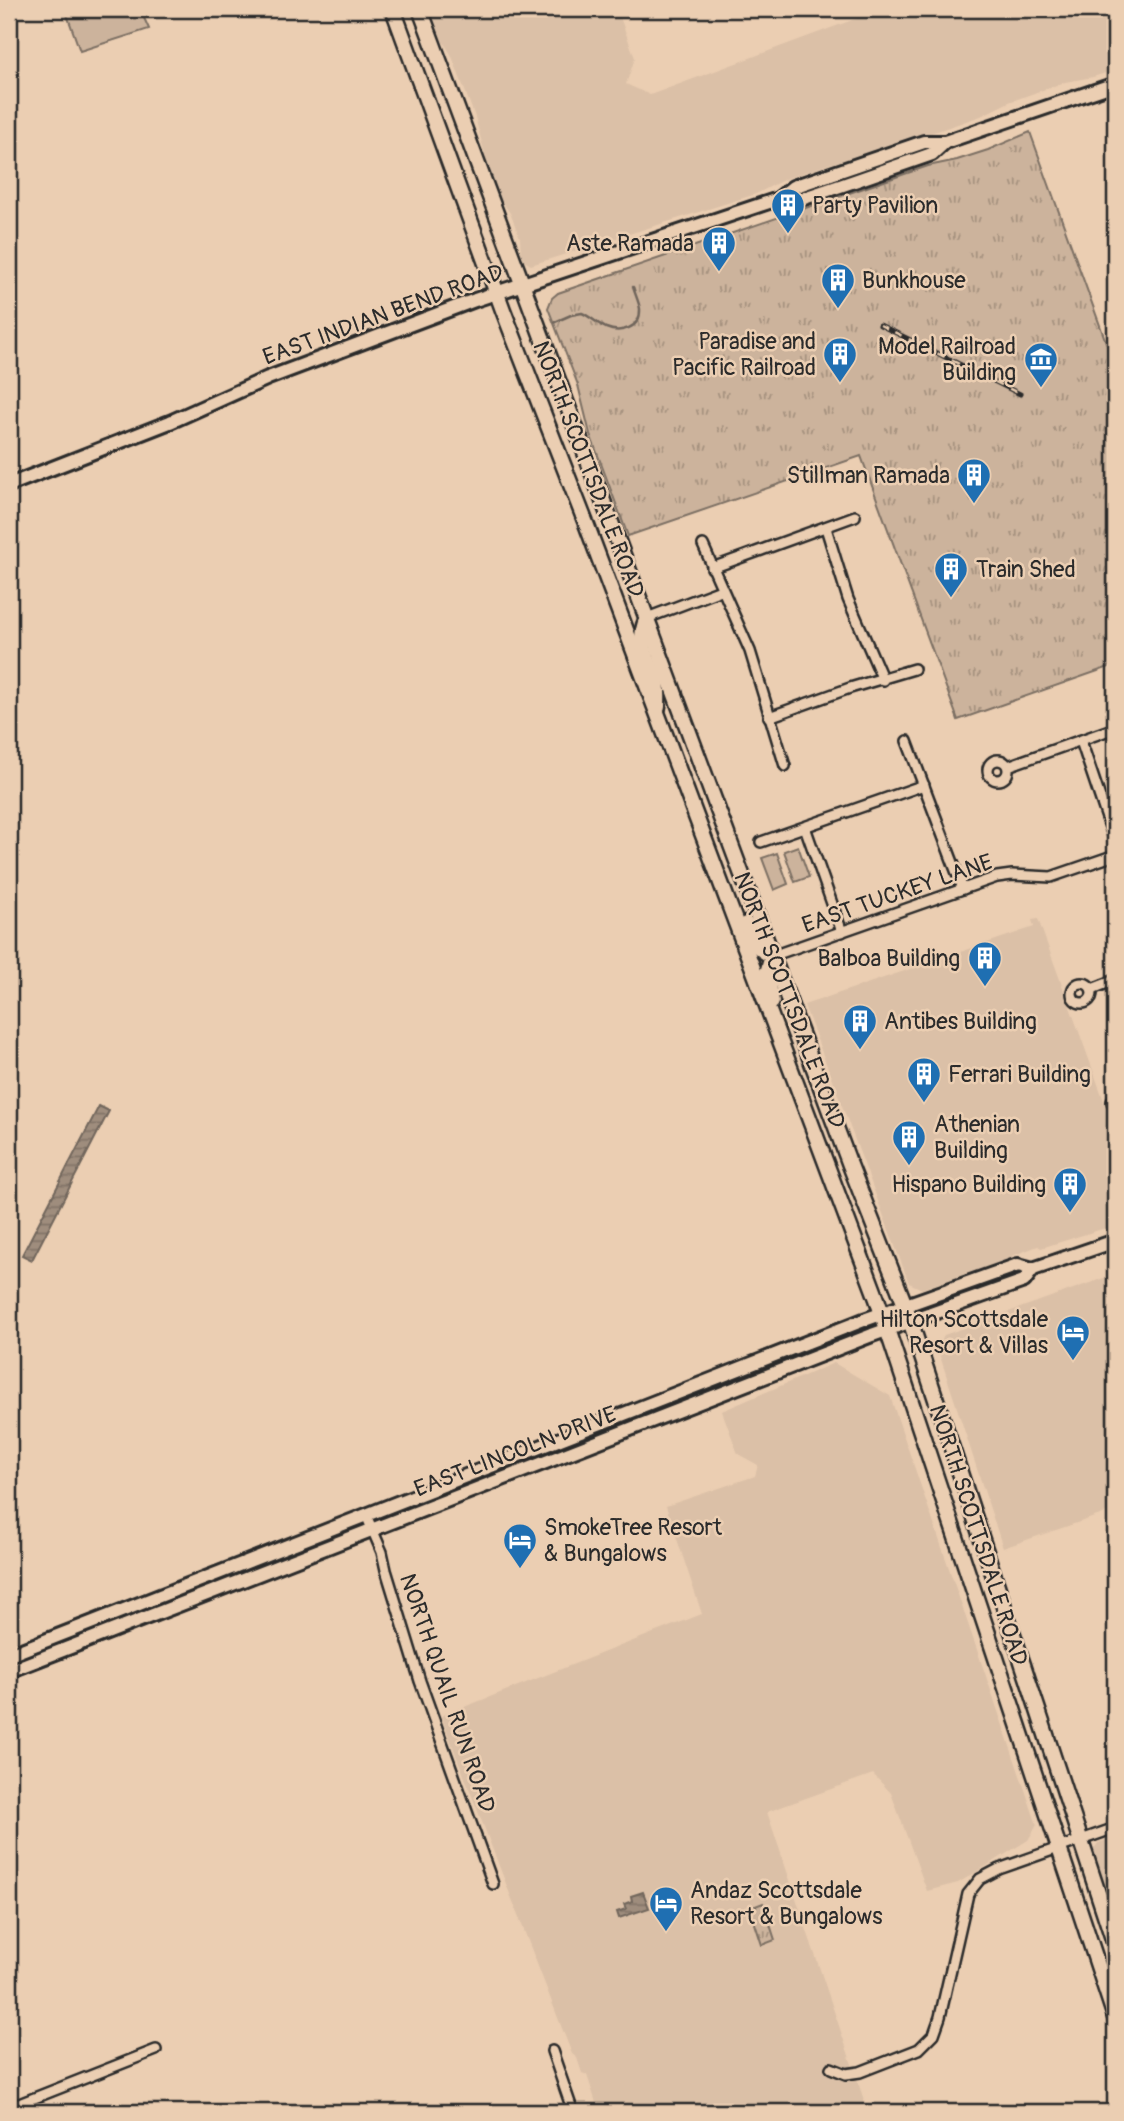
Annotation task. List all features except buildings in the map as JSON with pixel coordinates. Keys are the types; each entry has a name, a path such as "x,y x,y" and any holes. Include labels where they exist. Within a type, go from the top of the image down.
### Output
{"main road":[{"name":"NORTH SCOTTSDALE ROAD","path":"393,9 882,1313 1115,2017"},
{"name":"NORTH SCOTTSDALE ROAD","path":"420,9 772,956 911,1321 1115,1945"},
{"name":"EAST INDIAN BEND ROAD","path":"9,485 170,422 268,378 497,292 778,199 795,201 840,186 932,154 945,142 1115,84"},
{"path":"587,526 608,555 627,606 635,614 647,618 641,641 658,687 657,715"},
{"path":"717,871 736,896 755,944 772,956 767,973 773,998 772,1020"},
{"path":"807,1110 827,1102"},
{"name":"EAST LINCOLN DRIVE","path":"9,1655 882,1313 1018,1265 1033,1269 1115,1241"},
{"name":"EAST LINCOLN DRIVE","path":"9,1671 887,1330 1024,1281 1033,1269"},
{"path":"66,1632 71,1647"}],"street":[{"path":"712,568 855,516"},
{"path":"826,528 848,599 883,680"},
{"path":"703,545 750,651 785,766"},
{"path":"647,618 721,590"},
{"path":"769,718 850,688 914,669"},
{"path":"1008,766 1115,728"},
{"path":"907,741 963,890"},
{"path":"1082,741 1115,842"},
{"path":"761,842 924,785"},
{"path":"805,827 842,932"},
{"name":"EAST TUCKEY LANE","path":"772,956 997,877 1051,877 1115,855"},
{"path":"1092,989 1115,980"},
{"path":"1115,1094 1112,1102 1115,1108"},
{"name":"NORTH QUAIL RUN ROAD","path":"366,1515 382,1552 420,1681 493,1884"},
{"path":"831,2068 846,2074 860,2072 919,2049 927,2042 937,2027 968,1894 980,1879 999,1868 1115,1828"},
{"path":"9,2108 156,2050"},
{"path":"552,2051 573,2112"}],"shaded area":[{"path":"431,9 617,9 635,58 626,84 650,95 882,9 1115,9 1115,70 1065,82 1009,102 981,116 867,155 785,179 756,194 531,265 524,261 521,255 520,238 510,213 500,199 475,117 451,54 438,34"},
{"path":"1038,919 1115,1131 1115,1225 1041,1248 1038,1246 1010,1259 922,1289 909,1283 804,1005 1034,927 1032,920"},
{"path":"99,1106 109,1111 32,1260 22,1255"},
{"path":"1115,1274 1115,1510 1003,1548 938,1350 944,1335"},
{"path":"834,1363 890,1396 1037,1825 1028,1840 958,1883 927,1891 891,1793 873,1774 767,1812 868,2112 599,2112 587,2075 582,2073 577,2058 572,2054 441,1716 702,1614 666,1506 755,1476 758,1465 738,1454 722,1411"},
{"path":"1115,1837 1115,1919 1094,1857 1094,1849 1098,1843"},
{"path":"643,1892 649,1908 619,1918 617,1912 626,1909 624,1904 632,1901 631,1896"}],"green space":[{"path":"65,9 140,9 149,29 80,51"},
{"path":"1030,132 1115,367 1115,665 958,720 861,456 628,536 590,434 578,385 548,308 552,298 558,293 928,166 988,150"},
{"path":"798,846 809,877 795,882 784,851"},
{"path":"777,853 788,884 774,890 762,858"},
{"path":"763,1903 775,1940 762,1945 750,1908"}],"waterway":[{"path":"555,322 582,313 612,330 629,328 639,316 633,287"}],"railway":[{"path":"880,325 1020,394"}],"place":[{"name":"Party Pavilion","path":"788,235"},
{"name":"Aste Ramada","path":"719,273"},
{"name":"Bunkhouse","path":"838,310"},
{"name":"Paradise and Pacific Railroad","path":"840,384"},
{"name":"Model Railroad Building","path":"1041,389"},
{"name":"Stillman Ramada","path":"974,505"},
{"name":"Train Shed","path":"951,599"},
{"name":"Balboa Building","path":"985,988"},
{"name":"Antibes Building","path":"860,1051"},
{"name":"Ferrari Building","path":"924,1104"},
{"name":"Athenian Building","path":"909,1167"},
{"name":"Hispano Building","path":"1070,1214"},
{"name":"Hilton Scottsdale Resort & Villas","path":"1073,1362"},
{"name":"SmokeTree Resort & Bungalows","path":"520,1570"},
{"name":"Andaz Scottsdale Resort & Bungalows","path":"666,1933"}]}
